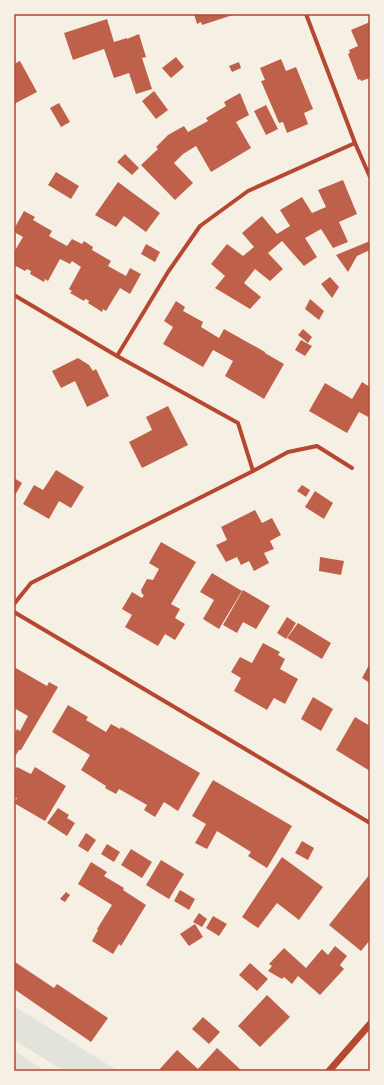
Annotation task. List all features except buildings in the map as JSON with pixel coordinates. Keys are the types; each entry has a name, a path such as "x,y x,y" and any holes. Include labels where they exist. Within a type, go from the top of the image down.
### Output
{"street":[{"path":"306,14 355,143 370,177"},
{"path":"117,356 168,272 200,226 248,191 355,143"},
{"path":"14,295 117,356 238,423 253,471"},
{"path":"14,604 31,583 288,452 317,446 352,468"},
{"path":"14,612 370,823"},
{"path":"329,1071 370,1024"}],"shaded area":[{"path":"14,1006 118,1071 64,1071 14,1040"},
{"path":"14,1050 45,1071 14,1071"}]}
